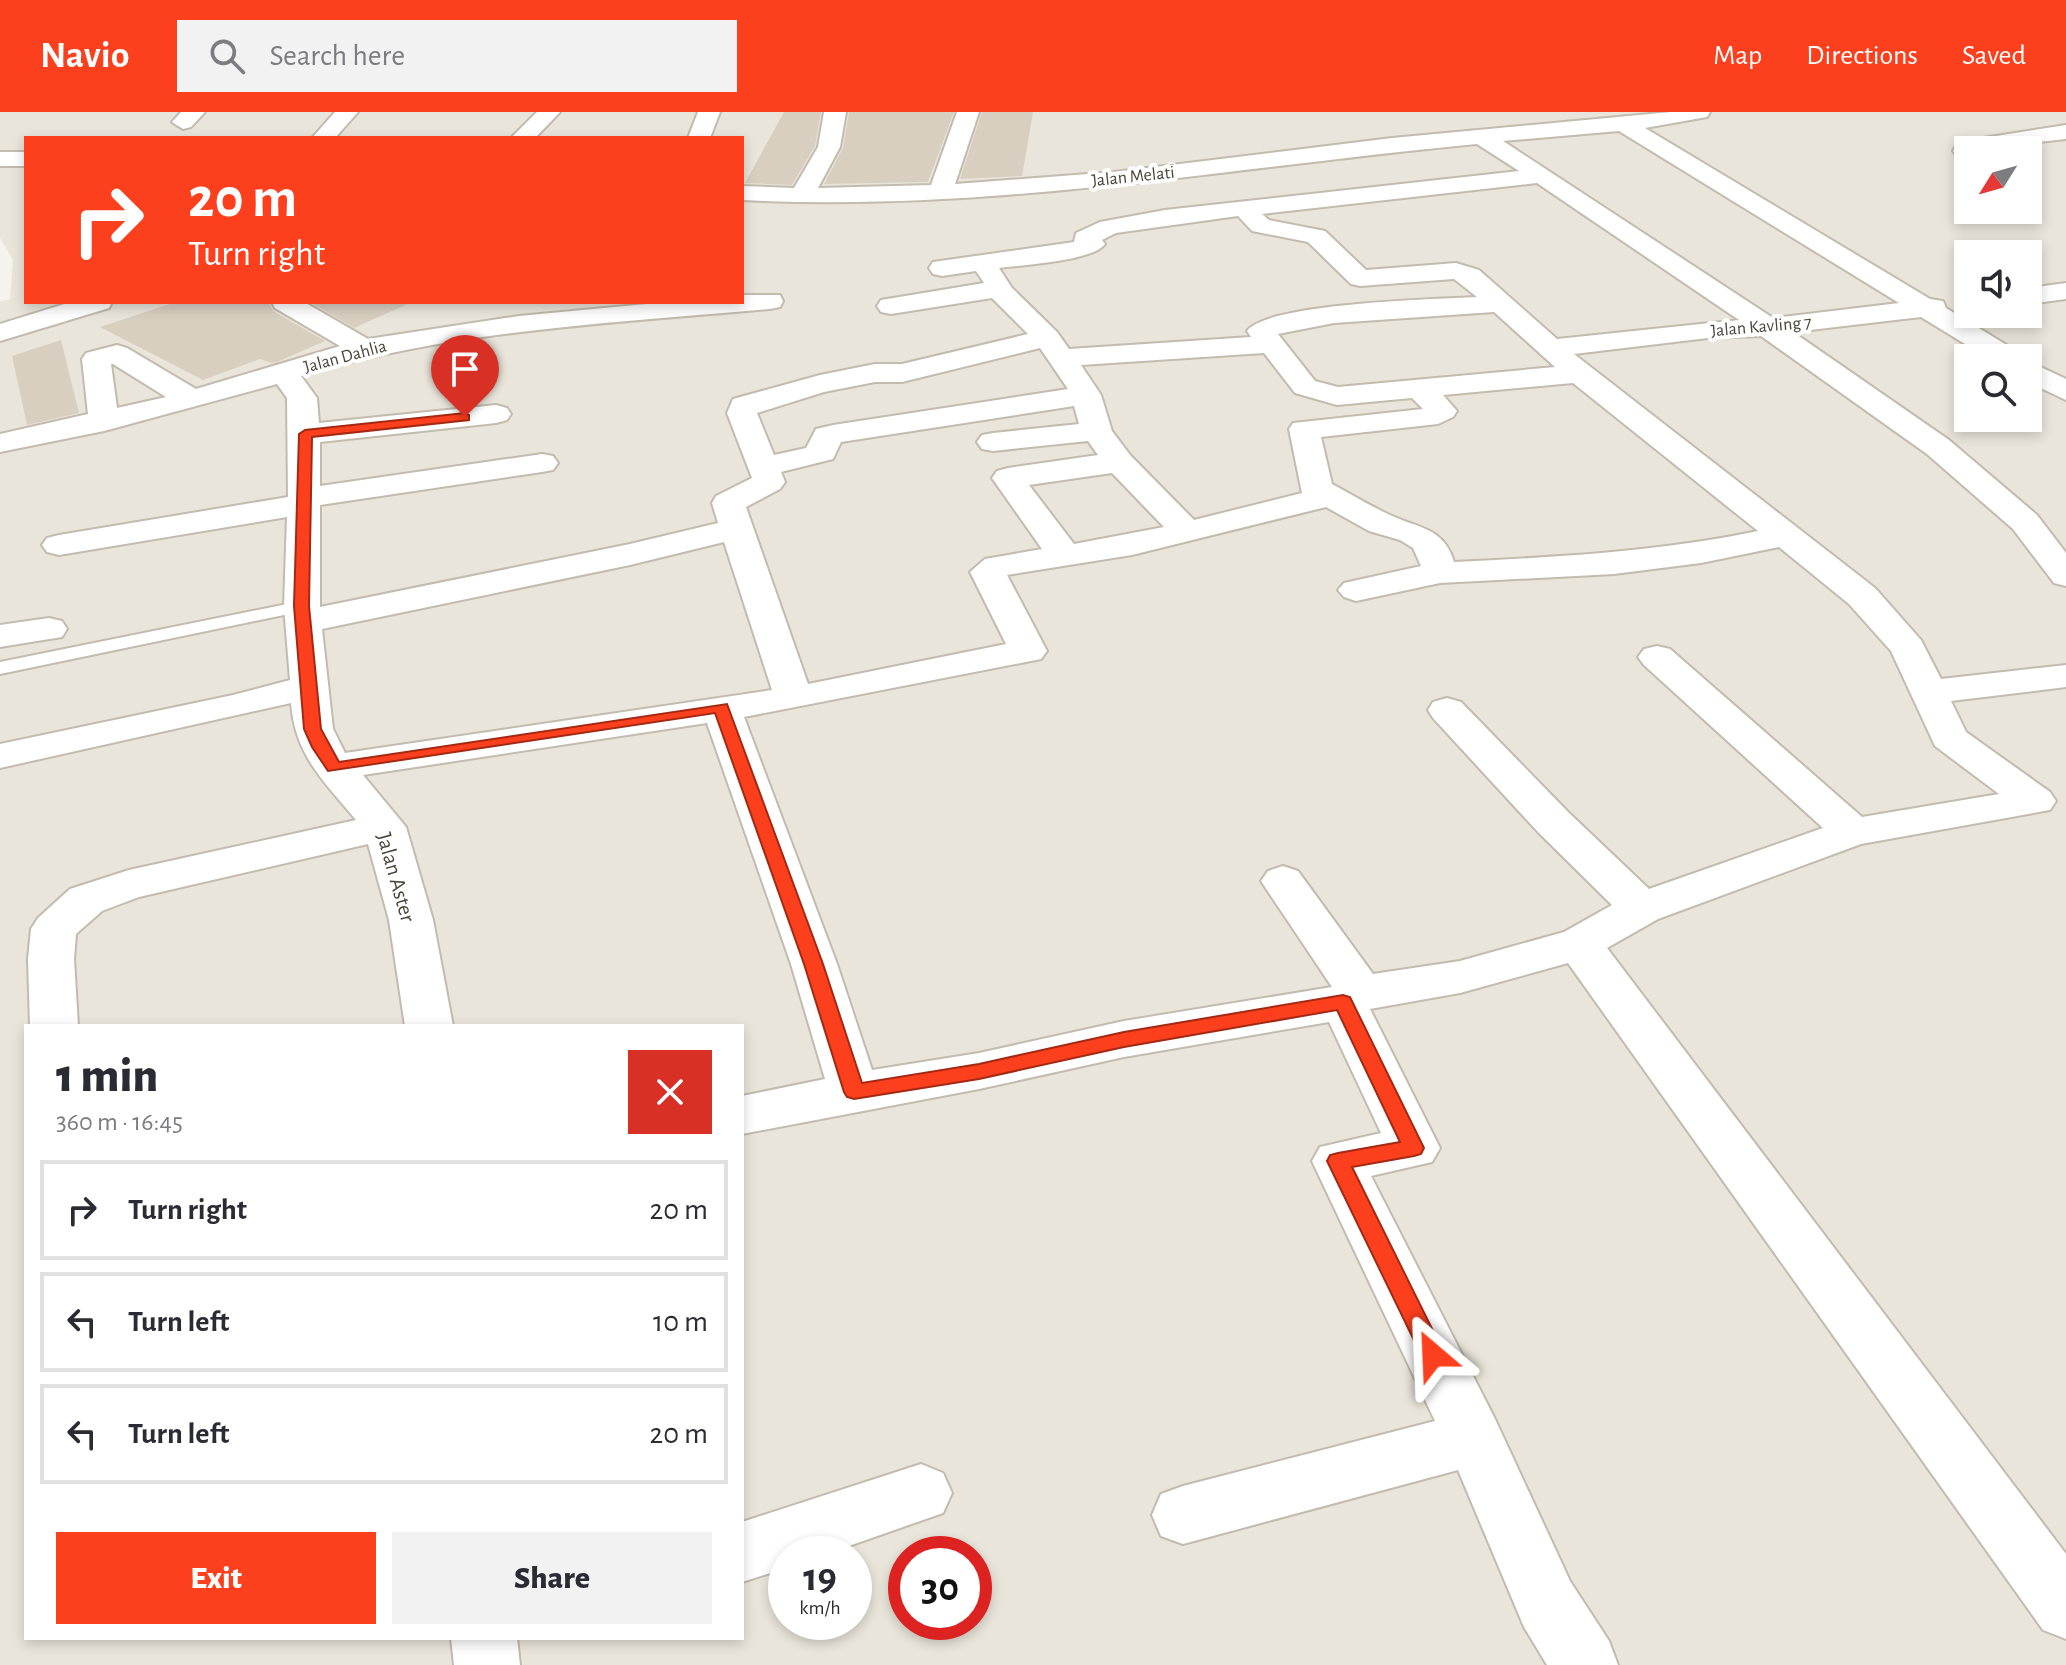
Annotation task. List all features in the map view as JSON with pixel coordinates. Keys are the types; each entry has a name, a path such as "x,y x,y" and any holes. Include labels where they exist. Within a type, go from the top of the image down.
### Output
{"street":[{"path":"325,136 347,112"},
{"path":"524,136 549,112"},
{"path":"700,136 709,112"},
{"path":"802,196 829,147 835,112"},
{"path":"940,192 968,112"},
{"name":"Jalan Melati","path":"744,193 802,196 940,192 1114,179 1325,152 1679,118 1699,112"},
{"path":"1623,124 1984,344"},
{"path":"2036,136 2066,132"},
{"path":"1483,138 1768,327 1938,447 2025,522 2066,576"},
{"path":"0,159 24,159"},
{"path":"942,268 1078,249 1092,244 1085,238 1109,227 1541,176"},
{"path":"1244,209 1261,226 1316,236 1360,278 1456,271 1470,276 1566,361 1788,535 1871,606 1908,648 1949,738 2050,801"},
{"path":"983,263 1000,287 998,289 1053,348 1086,395 1097,431 1119,462 1187,532"},
{"path":"891,306 998,289"},
{"path":"2042,294 2066,291"},
{"name":"Jalan Dahlia","path":"744,302 770,301"},
{"path":"1270,344 1261,331 1271,323 1340,314 1503,303"},
{"path":"0,312 72,304"},
{"path":"288,304 363,348"},
{"name":"Jalan Dahlia","path":"0,443 192,400 363,348 514,313 710,304"},
{"name":"Jalan Kavling 7","path":"1270,344 1305,387 1337,396 1420,389 1708,330 1768,327 1954,305"},
{"path":"0,333 45,306"},
{"path":"794,698 728,503 769,482 742,413 744,405 875,373 902,373 1053,348 1270,344"},
{"path":"104,422 96,359 110,353 117,354 192,400"},
{"name":"Jalan Aster","path":"284,373 302,398 305,434 302,614 313,729 320,747 334,767 385,827 411,920 429,1024"},
{"path":"902,373 936,417"},
{"path":"2042,378 2066,391"},
{"path":"305,434 496,426 494,383"},
{"path":"334,767 794,698 1028,651 987,572 997,566 1132,545 1315,500 1317,489 1304,429 1427,418 1440,414 1442,411 1420,389"},
{"path":"765,466 816,456 822,452 824,440 833,434 1086,395"},
{"path":"978,411 1008,478 1064,554"},
{"path":"993,442 1097,431"},
{"path":"1008,478 1119,462"},
{"path":"59,545 303,501 542,463"},
{"path":"1317,489 1381,524 1412,533 1425,541 1434,552 1440,573"},
{"path":"302,614 410,597 656,550 738,528"},
{"path":"1356,590 1440,573 1614,564 1701,553 1788,535"},
{"path":"0,636 49,629"},
{"path":"1657,657 1853,832"},
{"path":"1927,692 2066,676"},
{"path":"0,756 237,706 311,686"},
{"path":"721,707 814,964 854,1092"},
{"path":"1447,710 1553,822 1642,908"},
{"path":"744,1115 979,1071 1124,1039 1460,977 1579,944 1642,908 1853,832 2050,801"},
{"path":"54,1024 51,959 54,929 86,900 129,885 385,827"},
{"path":"1283,881 1352,998 1414,1148 1338,1161 1474,1438 1547,1604 1585,1665"},
{"path":"1579,944 2066,1607"},
{"path":"1183,1515 1474,1438"},
{"path":"744,1551 921,1493"},
{"path":"484,1640 487,1665"}],"lane":[{"path":"0,668 302,614"}],"shaded area":[{"path":"0,112 2066,112 2066,1665 0,1665 0,302 10,299 13,260 0,238"}],"building":[{"path":"784,112 821,112 815,146 792,185 745,183"},
{"path":"849,112 954,112 928,182 824,184 843,148"},
{"path":"982,112 1033,112 1022,176 960,179"},
{"path":"170,304 270,304 273,311 325,341 277,362 260,359 203,380 100,327"},
{"path":"313,304 408,304 354,328"},
{"path":"61,340 79,413 27,425 12,356"}],"route":[{"path":"465,417 305,434 307,460 303,504 302,606 313,729 320,747 334,767 721,707 814,964 854,1092 979,1071 1124,1039 1343,1002 1414,1148 1338,1161 1433,1355"}]}
